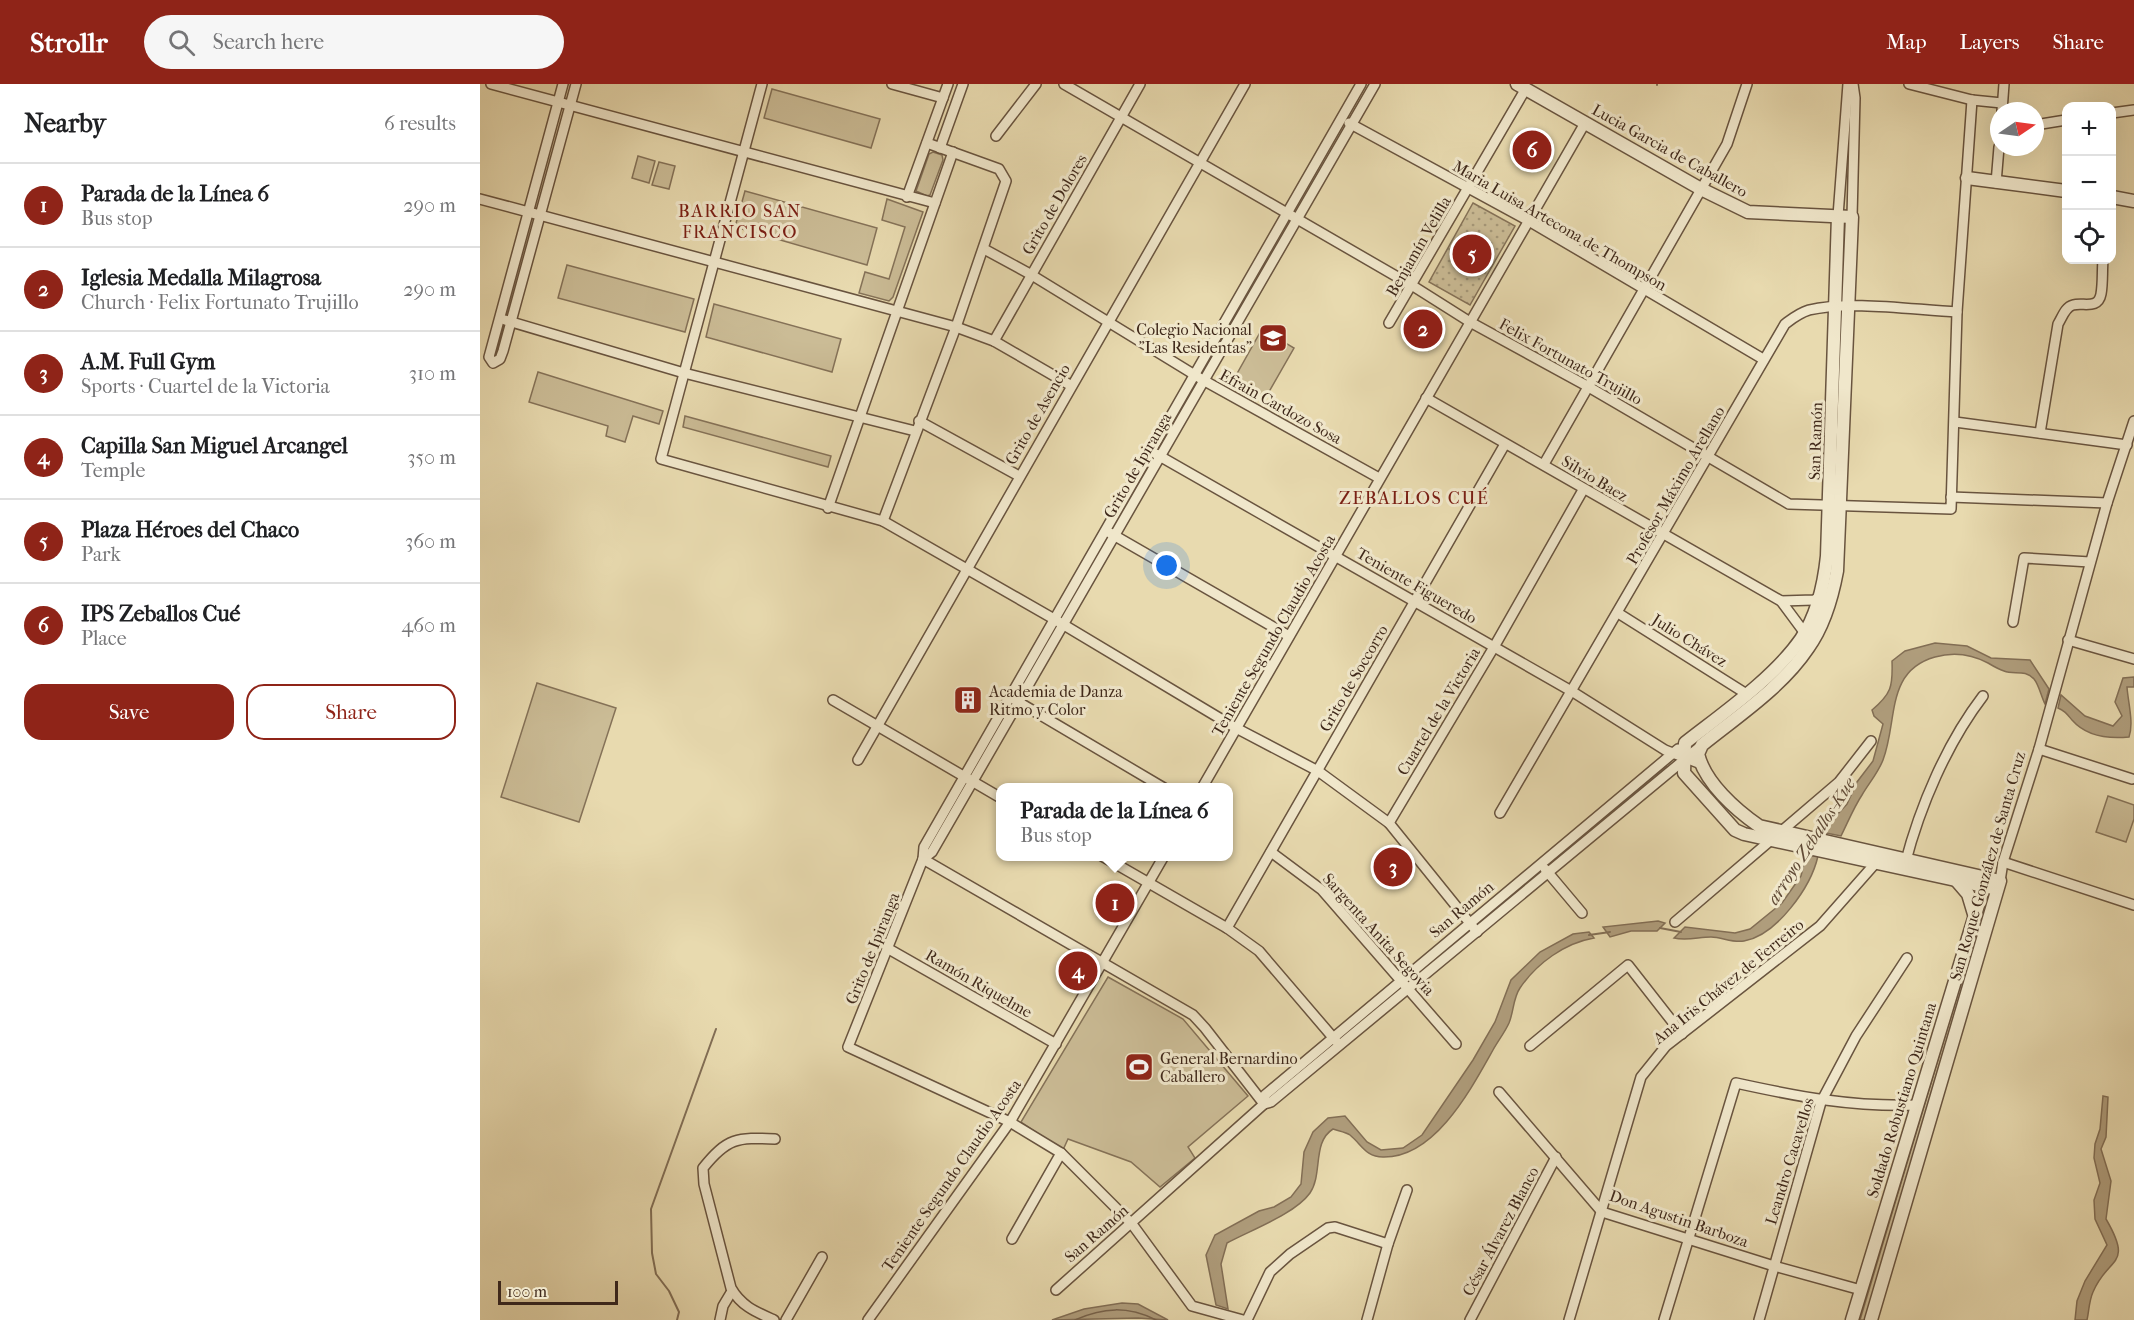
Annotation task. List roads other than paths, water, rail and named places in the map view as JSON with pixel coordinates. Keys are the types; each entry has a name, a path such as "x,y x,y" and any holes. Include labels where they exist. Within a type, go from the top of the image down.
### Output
{"street":[{"path":"491,84 569,107 935,203"},
{"path":"563,84 489,357 493,363 500,359 503,351 576,84"},
{"path":"762,84 661,459 828,508 883,521 1054,619 1236,728 1318,771 1389,823 1477,932"},
{"path":"892,84 943,98"},
{"path":"907,196 948,84"},
{"path":"940,148 963,84"},
{"path":"996,136 1036,84"},
{"name":"Felix Fortunato Trujillo","path":"1064,84 1413,286 1470,322 1587,386 1789,504 1951,509 1951,497"},
{"name":"Grito de Dolores","path":"994,341 1140,84"},
{"name":"Grito de Asencio","path":"858,760 1070,385 1245,84"},
{"name":"Grito de Ipiranga","path":"1199,378 1287,214 1361,84"},
{"name":"Grito de Ipiranga","path":"1010,1122 848,1047 923,859 924,847 1063,625 1110,533 1155,453 1375,84"},
{"path":"1544,464 1733,131 1747,84"},
{"name":"San Ramón","path":"1056,1290 1264,1104 1271,1102 1336,1042 1404,985 1470,923 1541,864 1676,759 1702,745 1787,673 1809,648 1832,596 1837,571 1834,506 1838,216 1848,84"},
{"name":"San Ramón","path":"1404,985 1477,932 1548,872 1676,759 1685,743 1776,666 1804,632 1820,597 1834,506 1849,307 1855,98 1853,84"},
{"path":"1908,84 1990,104"},
{"path":"2002,102 2004,84"},
{"name":"Lucia Garcia de Caballero","path":"1520,86 1701,189 1748,212 1852,217"},
{"name":"Benjamín Velilla","path":"1389,323 1413,286 1468,188 1520,86"},
{"path":"1972,100 1957,312 1951,497 2107,502"},
{"path":"2116,112 2134,110"},
{"name":"Maria Luisa Artecona de Thompson","path":"1342,118 1529,221 1763,359"},
{"path":"2044,124 2062,121"},
{"name":"Teniente Segundo Claudio Acosta","path":"1205,783 1585,123"},
{"path":"883,521 956,327 1005,188 1005,176 999,169 927,143"},
{"path":"828,508 953,152"},
{"path":"1996,183 1999,156"},
{"path":"1967,178 2062,190"},
{"path":"2116,198 2134,201"},
{"path":"480,199 956,327 994,341 1070,385"},
{"name":"Efrain Cardozo Sosa","path":"984,249 1030,274 1199,378 1379,478"},
{"path":"2040,434 2058,324 2067,308 2073,304 2091,305 2098,301 2101,296 2103,264"},
{"name":"Profesor Máximo Arellano","path":"1500,813 1710,457 1763,359 1785,324 1798,314 1836,307 1957,312"},
{"path":"500,319 684,373 859,418 917,426 1019,476"},
{"name":"Silvio Baez","path":"1426,398 1544,464 1583,490 1781,601 1804,632"},
{"path":"1955,422 2127,445"},
{"name":"San Roque González de Santa Cruz","path":"1871,1320 1999,885 2003,862 2039,749 2107,502 2133,426"},
{"name":"Grito de Soccorro","path":"1227,928 1505,444"},
{"name":"Teniente Figueredo","path":"1155,453 1573,692 1676,759 1701,764"},
{"name":"Cuartel de la Victoria","path":"1389,823 1494,647 1583,490"},
{"path":"1110,533 1289,636"},
{"name":"Grito de Ipiranga","path":"1014,700 1054,619 1110,533"},
{"path":"2013,622 2024,558 2090,562"},
{"path":"1781,601 1814,600 1820,597"},
{"name":"Julio Chávez","path":"1618,613 1745,693"},
{"path":"2068,640 2134,659"},
{"path":"1905,863 1923,806 1965,720 1983,696"},
{"path":"833,700 996,795"},
{"path":"1014,700 1155,783"},
{"path":"1675,922 1839,782 1871,741"},
{"path":"1702,745 1698,754 1709,778 1743,815 1776,837"},
{"path":"2039,749 2132,779"},
{"path":"1676,759 1735,830 1836,848 1999,885"},
{"name":"Sargenta Anita Segovia","path":"1271,852 1322,890 1456,1044"},
{"name":"Ana Iris Chávez de Ferreiro","path":"1569,1320 1641,1077 1666,1046 1795,948 1820,926 1880,858"},
{"path":"923,859 1193,1016 1205,1028 1264,1104"},
{"path":"1110,861 1227,928 1259,951 1336,1042"},
{"name":"Teniente Segundo Claudio Acosta","path":"868,1320 1010,1122 1161,861"},
{"path":"2003,862 2134,905"},
{"name":"Soldado Robustiano Quintana","path":"1852,1320 1985,882 2003,862"},
{"path":"1905,863 1955,879 1985,882"},
{"path":"1541,864 1582,913"},
{"path":"1955,879 1968,894 1974,916"},
{"name":"Ramón Riquelme","path":"887,948 1056,1044"},
{"name":"Leandro Cacavellos","path":"1759,1320 1821,1102 1856,1036 1907,958"},
{"path":"1530,1046 1628,965 1682,1034"},
{"path":"1664,1320 1736,1083 1821,1102 1866,1106 1917,1105"},
{"name":"Don Agustin Barboza","path":"1499,1092 1602,1212 1774,1266 1861,1290"},
{"path":"1010,1122 1061,1153 1132,1224 1192,1306 1245,1320 1270,1272 1290,1254 1328,1228 1335,1227 1388,1244"},
{"path":"774,1320 747,1308 732,1291 704,1184 703,1168 720,1147 733,1141 745,1137 775,1139"},
{"path":"1012,1239 1061,1153"},
{"name":"César Álvarez Blanco","path":"1470,1320 1556,1157"},
{"path":"1367,1320 1388,1244 1407,1190"},
{"path":"786,1320 822,1257"},
{"path":"720,1320 723,1306 732,1291"}],"water":[{"path":"1935,643 1967,646 1991,658 2030,660 2049,689 2045,704 2034,679 2023,673 2004,671 1982,660 1962,655 1935,657 1919,664 1908,674 1901,685 1883,760 1856,804 1841,836 1821,832 1847,804 1857,782 1873,761 1883,724 1874,716 1872,710 1890,689 1892,661 1905,651"},
{"path":"2134,677 2134,687 2127,687 2131,719 2129,737 2106,737 2091,733 2084,730 2058,708 2061,695 2085,716 2113,726 2122,716 2115,702 2123,678"},
{"path":"1806,855 1818,856 1808,882 1791,908 1768,930 1744,941 1711,937 1674,938 1685,927 1735,933 1750,929 1782,903 1801,876"},
{"path":"1658,921 1665,923 1657,931 1631,931 1610,937 1603,927"},
{"path":"1589,932 1594,938 1562,949 1535,970 1520,988 1511,1018 1474,1083 1435,1134 1419,1146 1402,1154 1383,1157 1368,1153 1346,1133 1333,1129 1327,1135 1322,1142 1314,1185 1303,1201 1283,1215 1227,1243 1221,1264 1228,1309 1216,1305 1206,1255 1215,1235 1291,1197 1301,1184 1304,1152 1313,1132 1328,1118 1345,1116 1367,1142 1381,1150 1403,1148 1422,1135 1473,1060 1495,1022 1511,980 1540,952 1573,934"},
{"path":"2103,1096 2108,1097 2106,1137 2101,1149 2111,1181 2106,1219 2114,1234 2118,1254 2093,1292 2087,1320 2075,1320 2077,1301 2085,1281 2107,1245 2095,1219 2094,1200 2100,1183 2094,1158"},
{"path":"1122,1303 1138,1304 1168,1320 1138,1318 1052,1320 1084,1309"}],"waterway":[{"name":"arroyo Zeballos-Kue","path":"1660,928 1681,932"},
{"name":"arroyo Zeballos-Kue","path":"1589,935 1610,932"},
{"path":"677,1320 679,1312 669,1291 656,1274 652,1253 651,1209 716,1029"}],"place":[{"name":"IPS Zeballos Cué","path":"1532,150"},
{"name":"Plaza Héroes del Chaco","path":"1472,254"},
{"name":"Iglesia Medalla Milagrosa","path":"1423,329"},
{"name":"Colegio Nacional \"Las Residentas\"","path":"1273,338"},
{"name":"Academia de Danza Ritmo y Color","path":"968,700"},
{"name":"A.M. Full Gym","path":"1393,867"},
{"name":"Parada de la Línea 6","path":"1115,903"},
{"name":"Capilla San Miguel Arcangel","path":"1078,971"},
{"name":"General Bernardino Caballero","path":"1139,1067"}],"district":[{"name":"BARRIO SAN FRANCISCO","path":"740,221"},
{"name":"ZEBALLOS CUÉ","path":"1414,498"}]}
